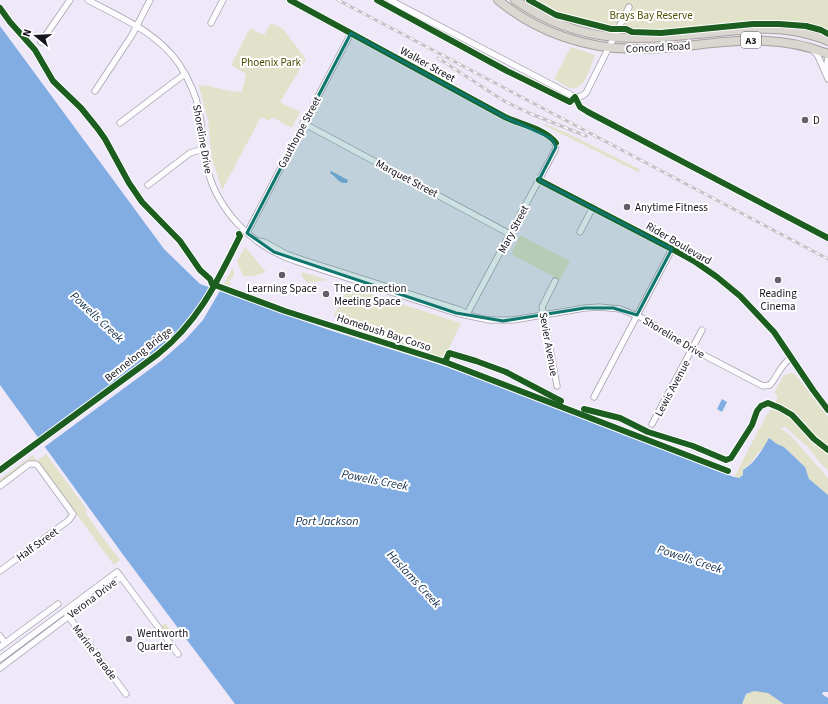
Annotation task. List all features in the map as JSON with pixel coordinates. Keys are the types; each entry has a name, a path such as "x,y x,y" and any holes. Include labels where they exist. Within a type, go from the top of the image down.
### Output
{"highway":[{"name":"Concord Road","path":"498,0 512,11 545,30 575,41 610,48 644,49 754,40 786,42 828,54"},
{"name":"Concord Road","path":"515,0 552,21 615,37 660,37 762,28 798,31 828,41"}],"street":[{"path":"41,42 70,0"},
{"name":"Shoreline Drive","path":"88,0 137,26 161,43 178,63 185,74 196,99 199,110 207,170 220,200 235,221 258,241 264,242 300,259 489,320 503,321 568,310 599,307 620,309 646,319 692,349 763,386 770,385 783,364 791,358"},
{"path":"95,91 137,26 150,0"},
{"path":"211,23 223,0"},
{"name":"Walker Street","path":"290,0 512,121 531,127 548,136 556,143"},
{"path":"390,0 575,97 582,96 586,93 610,48 629,7"},
{"name":"Gauthorpe Street","path":"247,233 351,33"},
{"path":"810,48 817,54 828,79"},
{"path":"828,59 828,70"},
{"path":"120,123 185,74"},
{"name":"Marquet Street","path":"303,123 510,234"},
{"name":"Mary Street","path":"467,314 556,148 556,143"},
{"path":"148,185 190,153 203,149"},
{"name":"Rider Boulevard","path":"539,180 672,249 718,277 736,292 774,332 828,410"},
{"path":"580,232 593,207"},
{"path":"594,397 672,249"},
{"name":"Sevier Avenue","path":"555,281 542,305 557,386"},
{"name":"Lewis Avenue","path":"652,424 702,330"},
{"name":"Half Street","path":"0,486 30,464 36,464 71,510 73,516 0,571"},
{"name":"Verona Drive","path":"0,668 117,572 178,654"},
{"name":"Verona Drive","path":"3,645 58,604"},
{"name":"Verona Drive","path":"0,659 66,614"},
{"name":"Marine Parade","path":"66,614 126,694"},
{"path":"0,636 3,645"},
{"path":"8,653 12,659"}],"highlighted area":[{"path":"351,33 505,117 551,138 556,147 539,180 672,249 637,315 613,308 585,308 503,321 456,313 274,252 247,233"}],"green space":[{"name":"Brays Bay Reserve","path":"533,0 828,0 828,31 789,21 632,31 612,25 566,18"},
{"name":"Phoenix Park","path":"271,23 283,29 306,59 280,102 300,112 292,128 272,117 270,121 261,117 222,190 212,159 208,120 199,85 242,92 246,74 231,65 250,28 264,35"},
{"path":"571,47 595,55 584,82 576,88 571,88 554,79"},
{"path":"545,124 567,133 641,170 638,172 544,125"},
{"path":"520,235 570,261 560,280 511,254"},
{"path":"245,247 266,272 253,276 243,276 237,261"},
{"path":"233,267 234,275 229,282 232,284 226,286 224,284"},
{"path":"302,272 328,280 308,283 302,277"},
{"path":"348,287 461,323 441,365 346,335 347,330 334,315"},
{"path":"792,373 795,374 828,417 828,471 807,446 785,427 780,428 792,437 828,478 828,495 808,479 805,467 784,447 774,441 760,451 743,470 743,475 739,478 734,477 778,396 774,393 784,375"},
{"path":"46,454 87,510 85,512 97,530 120,560 114,565 37,461"},
{"path":"33,455 36,460 35,461 28,461 0,484 0,479"},
{"path":"165,623 175,636 170,640 161,627"},
{"path":"754,690 768,693 784,704 742,704 746,694"}],"water":[{"name":"Port Jackson","path":"0,26 164,249 200,284 329,330 447,367 734,477 739,478 743,475 743,470 755,460 769,438 784,447 805,467 809,479 828,495 828,692 823,692 822,694 828,698 828,704 784,704 768,693 754,691 746,694 742,704 235,704 124,556 0,385"},
{"path":"331,171 348,180 347,183 340,181 332,175 330,173"},
{"path":"722,399 727,402 722,412 717,409"}],"pier":[{"path":"212,286 221,289 203,320 185,340 161,361 43,448 37,440 165,346 191,319 203,303"}],"railway":[{"path":"338,0 828,259"},
{"path":"438,58 504,101 529,113 586,136"}],"cycle path":[{"path":"290,0 505,117 539,130 556,143"},
{"path":"377,0 507,71 570,102 575,97 580,107 588,112 828,238"},
{"path":"529,0 556,15 611,29 626,29 632,32 661,33 753,24 779,24 806,26 821,30 828,34"},
{"name":"Homebush Bay Corso","path":"0,8 10,22 35,50 53,81 81,108 98,129 129,183 142,202 180,241 200,270 210,279 212,284 285,311 445,362 728,471"},
{"path":"539,180 672,249 694,261 717,277 740,296 774,332 828,410"},
{"name":"Bennelong Bridge","path":"0,470 158,354 172,341 185,328 206,300 232,253 240,236 239,234"},
{"path":"445,362 449,353 476,361 506,372 561,401"},
{"path":"584,409 620,418 648,432 693,446 726,460 731,458 752,425 757,411 761,406 768,403 792,415 814,439 828,450"}],"place":[{"name":"D","path":"805,120"},
{"name":"Anytime Fitness","path":"627,207"},
{"name":"Learning Space","path":"282,275"},
{"name":"Reading Cinema","path":"778,280"},
{"name":"The Connection Meeting Space","path":"326,294"},
{"name":"Wentworth Quarter","path":"129,639"}],"water label":[{"name":"Powells Creek","path":"97,317"},
{"name":"Powells Creek","path":"375,480"},
{"name":"Powells Creek","path":"690,559"},
{"name":"Haslams Creek","path":"414,579"}]}
